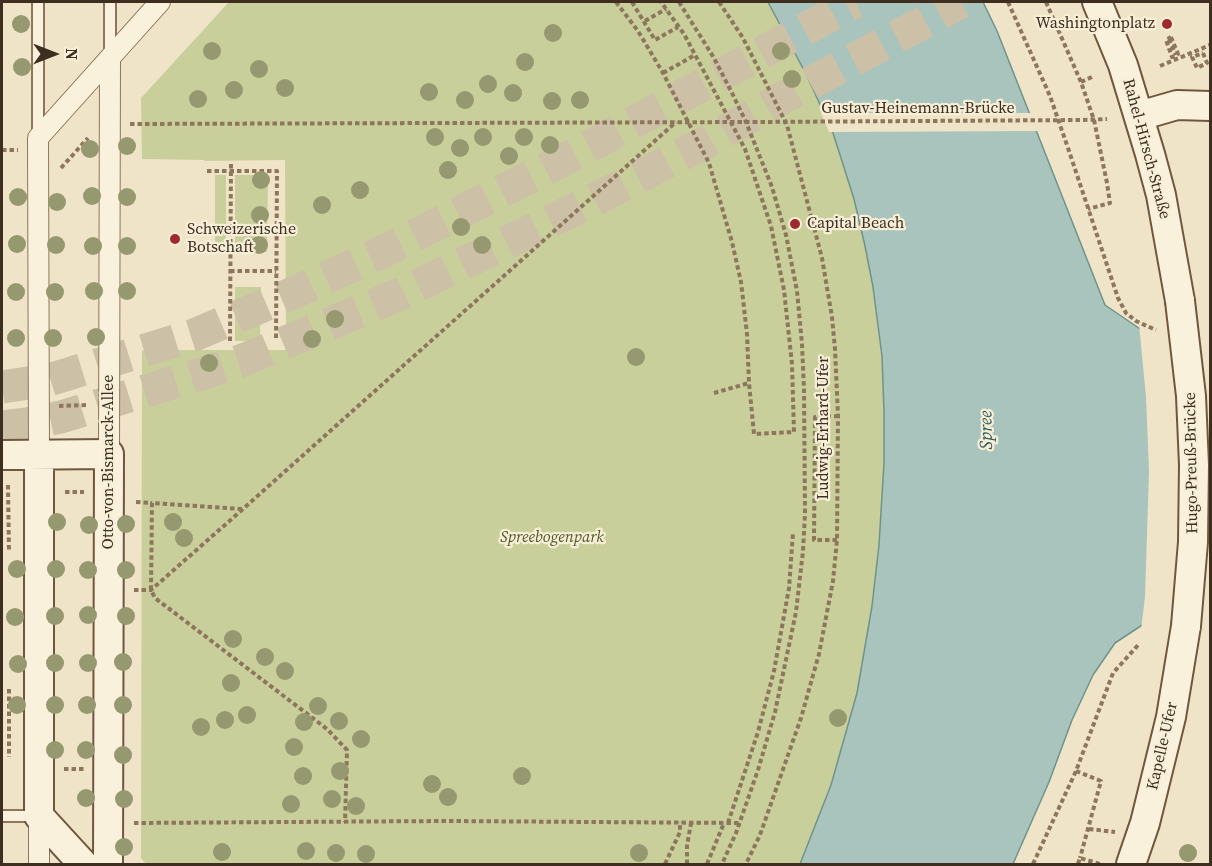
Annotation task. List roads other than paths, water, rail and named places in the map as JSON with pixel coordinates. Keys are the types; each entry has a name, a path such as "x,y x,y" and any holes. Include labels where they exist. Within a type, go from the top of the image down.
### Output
{"street":[{"path":"39,864 38,138 160,2"},
{"name":"Rahel-Hirsch-Straße","path":"1097,2 1139,116 1161,195 1180,301"},
{"name":"Otto-von-Bismarck-Allee","path":"108,864 110,58"},
{"path":"1139,116 1177,105 1210,106"},
{"name":"Hugo-Preuß-Brücke","path":"1180,301 1191,396 1194,454 1193,542 1186,626"},
{"path":"2,455 109,454"},
{"name":"Kapelle-Ufer","path":"1131,864 1145,823 1171,717 1186,626"},
{"path":"39,816 83,864"}],"lane":[{"path":"38,2 38,138"},
{"path":"110,2 110,58"},
{"path":"2,816 39,816"}],"water":[{"name":"Spree","path":"768,2 983,2 997,31 1105,305 1171,350 1180,600 1115,643 1093,675 1013,864 800,864 831,785 857,693 872,606 879,545 884,463 882,356 865,246 854,199 833,133 807,76"}],"tunnel":[{"path":"2,387 49,380 194,335 291,294 386,250 575,154 855,2"},
{"path":"2,427 61,417 204,373 243,360 398,295 590,202 710,140 779,100 961,2"}],"place":[{"name":"Washingtonplatz","path":"1167,24"},
{"name":"Capital Beach","path":"795,224"},
{"name":"Schweizerische Botschaft","path":"175,239"}],"park label":[{"name":"Spreebogenpark","path":"552,538"}]}
